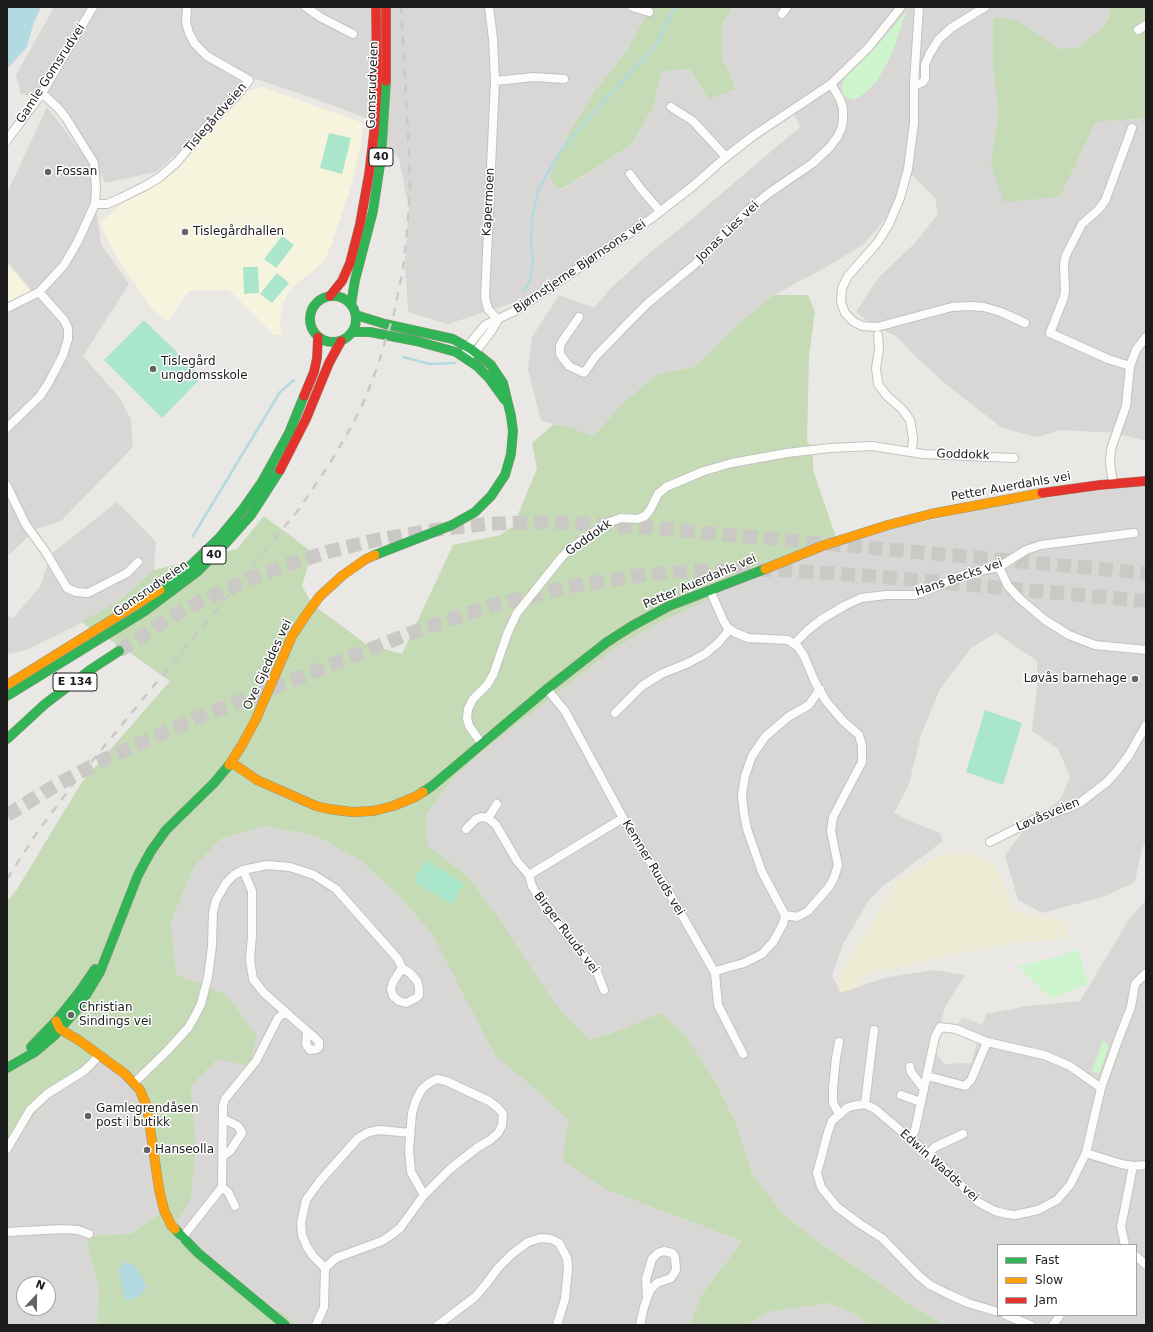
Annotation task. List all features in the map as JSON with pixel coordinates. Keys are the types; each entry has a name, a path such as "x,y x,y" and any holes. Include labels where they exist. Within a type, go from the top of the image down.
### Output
{"main road":[{"name":"Gomsrudveien","path":"330,296 342,281 350,263 360,224 370,174 377,88 376,7"},
{"name":"Gomsrudveien","path":"351,304 353,287 373,211 381,158 386,88 386,7"},
{"path":"330,296 339,297 351,304 356,315 353,332"},
{"name":"40","path":"318,337 311,324 311,314 316,304 320,300 330,296"},
{"name":"Ove Gjeddes vei","path":"7,1068 18,1061 61,1024 116,930 138,875 151,851 166,830 214,783 231,762 253,725 292,636 308,612 330,586 354,567 380,552 463,520 479,508 491,496 505,475 511,454 513,431 503,384 491,365 472,349 444,337 385,324 356,315"},
{"name":"40","path":"341,341 346,339 353,332"},
{"name":"Ove Gjeddes vei","path":"353,332 376,333 448,349 465,357 477,366 489,378 508,404"},
{"name":"Gomsrudveien","path":"7,685 162,588 191,565 224,532 243,509 262,482 289,433 314,372 318,352 318,337"},
{"path":"318,337 328,342 341,341"},
{"name":"Gomsrudveien","path":"7,696 145,611 197,572 226,543 251,515 281,470 306,419 329,363 341,341"},
{"name":"Petter Auerdahls vei","path":"231,762 257,780 306,802 329,810 362,812 383,809 403,803 432,786 547,689 597,650 632,626 669,606 822,546 888,525 931,514 1026,495 1146,481"},
{"name":"E 134","path":"7,739 45,704 90,670 119,651"},
{"path":"61,1024 99,1056 126,1074 143,1097 147,1107 159,1189 164,1210 171,1225 182,1238 285,1325"}],"street":[{"name":"Gamle Gomsrudvei","path":"7,140 42,93 93,7"},
{"name":"Tislegårdveien","path":"95,204 107,204 147,185 160,177 178,161 204,128 239,93 248,80 207,56 195,44 189,33 186,22 187,7"},
{"path":"306,7 320,17 353,34"},
{"name":"Kapermoen","path":"489,7 493,39 495,81 485,287 486,304 491,313 498,320"},
{"path":"632,7 649,12"},
{"name":"Bjørnstjerne Bjørnsons vei","path":"465,357 472,349 485,325 515,311 660,211 693,186 753,136 831,84 868,48 901,7"},
{"path":"919,7 914,83 914,123 908,169 900,198 889,224 882,236 848,276 842,288 841,302 845,312 854,322 862,326 877,327 952,307 970,306 984,307 1001,312 1025,323"},
{"path":"914,83 919,84 925,79 925,65 930,53 939,39 951,28 985,7"},
{"path":"1138,30 1146,25"},
{"path":"495,81 534,77 564,79"},
{"name":"Jonas Lies vei","path":"579,318 563,340 560,346 560,354 573,370 584,373 596,356 648,303 694,265 748,210 769,193 813,163 830,147 838,136 842,127 843,119 843,108 840,99 831,84"},
{"path":"7,308 39,292 64,265 77,243 95,204 96,189 94,163 66,118 42,93"},
{"path":"671,107 698,125 726,157"},
{"path":"1130,366 1108,359 1050,333 1064,297 1064,264 1066,255 1082,224 1098,210 1105,201 1132,128"},
{"path":"630,174 640,189 660,211"},
{"path":"7,428 40,396 50,382 62,355 68,334 64,320 39,292"},
{"path":"878,335 879,349 876,368 878,384 887,396 907,414 910,420 913,438 912,452"},
{"path":"1113,484 1110,463 1112,448 1125,412 1130,366 1136,350 1146,337"},
{"name":"Goddokk","path":"482,744 469,726 467,718 468,709 473,699 487,685 493,675 514,619 561,558 577,544 601,527 616,519 638,519 643,517 649,512 658,494 666,487 704,471 732,463 787,453 837,448 872,446 935,455 1014,458"},
{"path":"7,486 26,525 45,551 67,588 76,592 88,593 127,573 138,562"},
{"name":"Hans Becks vei","path":"794,644 822,619 861,598 886,595 915,595 968,573 999,567 1032,547 1134,533"},
{"path":"999,567 1008,586 1020,599 1046,620 1069,635 1095,645 1146,650"},
{"path":"710,590 723,620 730,629 748,638 782,639 794,644 801,651 815,682 826,700 844,721 859,735 863,754 862,762 833,816 831,831 838,865 832,882 823,895 808,911 797,917 785,915"},
{"path":"615,713 642,686 661,674 705,654 718,643 730,629"},
{"name":"Kemner Ruuds vei","path":"547,689 565,711 623,818 667,889 714,973 718,1005 743,1054"},
{"path":"714,973 719,970 744,963 762,954 778,934 785,915 762,872 747,829 742,795 745,776 752,756 765,737 788,717 809,705 820,689"},
{"name":"Løvåsveien","path":"990,842 1034,819 1068,808 1081,802 1107,782 1117,771 1129,755 1146,725"},
{"path":"466,829 476,819 482,817 488,818 497,804"},
{"name":"Birger Ruuds vei","path":"488,818 496,825 516,861 530,875 532,886 545,908 597,972 604,990"},
{"path":"530,875 623,818"},
{"path":"134,1083 167,1051 188,1028 194,1018 201,1004 208,977 212,946 213,912 216,900 226,882 243,870 268,865 279,865 300,870 326,882 345,898 398,959 402,968"},
{"path":"243,870 252,891 252,935 250,960 253,978 264,993 307,1032"},
{"name":"Edwin Wadds vei","path":"865,1104 875,1109 939,1163 978,1202 995,1212 1015,1214 1038,1210 1057,1200 1070,1185 1086,1153 1101,1088 1129,1013 1135,984 1146,973"},
{"path":"182,1238 222,1187 222,1119 225,1099 256,1061 278,1018 285,1012"},
{"path":"910,1139 915,1130 935,1037 940,1027 956,1029 987,1042 1044,1055 1070,1066 1101,1088"},
{"path":"874,1030 872,1060 865,1104 852,1106 832,1120 817,1173 821,1187 837,1207 882,1238 918,1275 930,1285 968,1303 997,1312"},
{"path":"839,1042 833,1088 833,1103 839,1114"},
{"path":"927,1076 965,1086 971,1080 987,1042"},
{"path":"7,1149 30,1110 47,1094 84,1071 99,1056"},
{"path":"910,1067 911,1072 924,1089"},
{"path":"325,1268 336,1258 382,1241 400,1228 424,1195 450,1169 498,1133 502,1126 503,1114 498,1108 489,1101 459,1086 437,1079 422,1089 416,1100 412,1114 409,1150 411,1172 424,1195"},
{"path":"901,1095 921,1102"},
{"path":"222,1119 238,1126 242,1133 230,1151 223,1156"},
{"path":"316,1325 324,1307 325,1268 307,1247 302,1235 301,1223 306,1200 319,1182 358,1138 369,1132 380,1130 410,1133"},
{"path":"928,1154 935,1148 963,1134"},
{"path":"1086,1153 1121,1164 1133,1166 1146,1165"},
{"path":"1124,1244 1121,1227 1133,1166"},
{"path":"222,1187 228,1192 235,1206"},
{"path":"7,1232 62,1229 78,1230 89,1234"},
{"path":"438,1325 475,1296 498,1268 512,1254 528,1242 541,1238 551,1239 559,1243 567,1258 568,1268 565,1299 556,1325"},
{"path":"640,1325 650,1290 657,1283 671,1278 676,1270 675,1256 672,1253 664,1251 658,1253 652,1259 646,1279 647,1297"},
{"path":"1137,1257 1146,1265"},
{"path":"1008,1316 1026,1324"},
{"path":"1053,1325 1059,1316"}],"shaded area":[{"path":"54,7 650,7 628,49 595,90 569,133 549,177 561,190 630,146 653,108 662,71 690,69 736,89 722,57 722,26 732,7 1111,7 1109,19 1098,31 1079,47 1060,49 1016,20 993,65 998,114 993,151 1060,197 1096,122 1146,118 1146,441 1115,433 1060,430 1037,437 1002,428 947,385 918,359 897,337 870,323 856,312 878,278 915,243 938,214 935,198 912,175 887,217 863,245 774,295 738,324 696,366 656,375 627,399 593,436 570,427 541,421 528,370 532,337 559,295 594,308 610,289 646,256 800,127 794,114 750,140 710,172 543,293 448,324 408,312 405,259 409,209 399,159 366,118 247,76 192,140 156,172 105,183 83,141 51,100 21,94 16,75"},
{"path":"262,87 363,123 361,145 351,186 332,243 325,259 315,270 298,282 288,293 282,306 280,322 282,335 274,335 229,290 189,291 167,322 151,307 119,261 108,242 100,222 127,200 176,172 210,127 244,92"},
{"path":"47,107 89,162 101,244 129,284 83,356 119,397 131,419 133,447 61,521 36,529 10,554 7,555 7,311 37,297 7,261 7,193"},
{"path":"7,264 30,291 7,303"},
{"path":"1146,485 1146,843 1142,848 1135,882 1106,896 1042,913 1018,900 1005,855 1023,831 1061,798 1070,777 1058,749 1032,731 1037,688 1037,661 996,633 971,648 940,689 921,735 909,784 894,813 940,833 943,841 882,887 869,900 843,944 832,976 841,992 884,978 934,970 965,975 945,1007 934,1050 944,1064 971,1063 986,1014 1028,1006 1080,1001 1130,918 1146,900 1146,1325 946,1325 908,1304 867,1274 823,1245 784,1215 752,1173 737,1125 714,1079 686,1036 613,1033 589,1040 554,1002 498,917 468,876 427,845 426,815 454,777 492,744 614,649 657,624 701,603 746,578 889,528 1036,499"},
{"path":"117,502 156,542 154,570 117,602 72,628 26,650 7,654 7,616 13,618 40,587 51,554"},
{"path":"265,826 316,836 360,860 398,895 432,934 455,977 535,1089 568,1120 607,1190 742,1241 702,1294 689,1325 296,1325 286,1315 241,1290 203,1255 177,1221 191,1198 196,1147 191,1086 218,1059 226,994 176,974 171,922 194,867 221,839"},
{"path":"962,1017 981,1024 987,1042 956,1029"},
{"path":"98,1058 130,1083 141,1108 148,1135 164,1210 131,1234 97,1235 86,1240 99,1288 97,1325 7,1325 7,1153 44,1102 84,1074"},
{"path":"828,1303 859,1316 867,1325 748,1325 769,1312"}],"green space":[{"path":"650,7 732,7 722,26 722,57 736,89 709,99 690,69 662,71 653,108 630,146 560,190 549,177 569,133 595,90 628,49"},
{"path":"1111,7 1146,7 1146,118 1096,122 1060,197 1004,202 991,165 998,114 993,65 993,17 1016,20 1060,49 1079,47 1098,31 1109,19"},
{"path":"907,10 891,56 877,81 855,100 843,96 842,84 845,78 876,47"},
{"path":"329,133 351,138 342,174 320,168"},
{"path":"282,236 294,245 276,268 264,259"},
{"path":"243,267 258,267 259,293 244,294"},
{"path":"277,273 289,283 272,303 260,294"},
{"path":"774,295 808,295 815,312 809,355 807,441 813,450 813,470 838,543 746,578 701,603 657,624 614,649 492,744 454,777 426,815 427,845 468,876 498,917 554,1002 589,1040 613,1033 661,1013 686,1036 714,1079 737,1125 752,1173 784,1215 823,1245 867,1274 908,1304 946,1325 867,1325 859,1316 828,1303 769,1312 748,1325 689,1325 702,1294 742,1241 607,1190 563,1160 568,1120 535,1089 495,1055 432,934 398,895 360,860 316,836 265,826 221,839 194,867 171,922 176,974 226,994 257,1036 249,1066 218,1059 191,1086 196,1147 191,1199 177,1221 203,1255 241,1290 286,1315 296,1325 97,1325 99,1288 86,1240 97,1235 131,1234 164,1210 141,1108 130,1083 98,1058 84,1074 44,1102 7,1153 7,902 17,889 82,782 170,681 129,652 81,622 117,602 154,570 237,549 264,516 312,552 302,586 312,604 366,644 402,654 453,545 500,535 513,526 537,469 532,443 554,424 570,427 593,436 627,399 656,375 696,366 738,324"},
{"name":"Tislegård ungdomsskole","path":"144,320 202,377 162,418 104,360"},
{"path":"985,710 1022,723 1003,785 966,772"},
{"path":"969,852 994,863 1015,911 1066,921 1068,938 1016,943 965,952 866,975 853,989 841,992 838,988 842,968 871,925 897,880 941,854"},
{"path":"426,860 464,884 452,904 413,881"},
{"path":"1078,949 1088,984 1051,999 1018,966 1062,956"},
{"path":"1103,1040 1109,1046 1099,1074 1092,1071"}],"water":[{"path":"7,7 41,7 33,25 27,47 7,69"},
{"path":"125,1262 136,1267 147,1287 139,1297 125,1301 119,1270"}],"waterway":[{"path":"524,291 530,281 531,275 533,260 531,243 532,217 539,188 562,149 656,45 675,7"},
{"path":"403,357 430,364 455,363"},
{"path":"193,536 280,392 294,380"}],"tunnel":[{"path":"119,651 168,619 203,600 284,566 331,551 376,540 434,530 486,524 545,522 643,527 1146,573"},
{"path":"7,815 53,787 105,759 195,719 416,631 501,603 578,585 643,575 689,571 780,570 872,576 1146,601"}],"railway":[{"path":"7,879 36,834 74,783 299,509 330,463 353,424 365,399 378,365 394,313 403,269 407,232 410,190 409,151 401,7"}],"traffic: fast":[{"path":"351,305 355,280 373,211 381,158 386,81"},
{"path":"329,296 337,296 346,300 352,306 356,319 352,332 346,338 337,342 329,342 320,338 314,332 310,323 310,315 314,306 320,300 329,296"},
{"path":"356,315 385,324 453,339 471,349 491,365 503,383 513,431 511,454 505,475 491,496 475,512 452,525 375,555"},
{"path":"353,332 370,332 416,341 456,352 477,366 489,378 505,400"},
{"path":"160,590 191,565 220,537 243,509 262,482 289,433 304,396"},
{"path":"7,696 145,611 197,572 251,515 280,470"},
{"path":"423,792 547,689 607,642 632,626 669,606 765,569"},
{"path":"7,739 45,704 90,670 119,651"},
{"path":"7,1068 35,1052 54,1036 79,1007 100,972 138,875 151,851 166,830 214,783 229,765"},
{"path":"31,1047 56,1021 80,991 95,969"},
{"path":"175,1229 198,1253 285,1325"}],"traffic: slow":[{"path":"765,569 822,546 888,525 931,514 1042,493"},
{"path":"229,765 256,719 292,636 308,612 320,596 343,575 366,559 375,555"},
{"path":"7,685 160,590"},
{"path":"231,762 257,780 316,806 329,809 352,812 373,811 393,806 423,792"},
{"path":"56,1021 60,1029 80,1041 125,1074 140,1090 147,1107 159,1189 164,1210 171,1225 175,1229"}],"traffic: jam":[{"path":"330,296 342,281 350,263 360,224 369,174 377,88 376,7"},
{"path":"386,7 386,81"},
{"path":"304,396 314,372 317,358 318,337"},
{"path":"280,470 306,419 329,363 341,341"},
{"path":"1042,493 1100,485 1146,481"}],"place":[{"name":"Fossan","path":"48,172"},
{"name":"Tislegårdhallen","path":"185,232"},
{"name":"Tislegård ungdomsskole","path":"153,369"},
{"name":"Løvås barnehage","path":"1135,679"},
{"name":"Christian Sindings vei","path":"71,1015"},
{"name":"Gamlegrendåsen post i butikk","path":"88,1116"},
{"name":"Hanseolla","path":"147,1150"}]}
